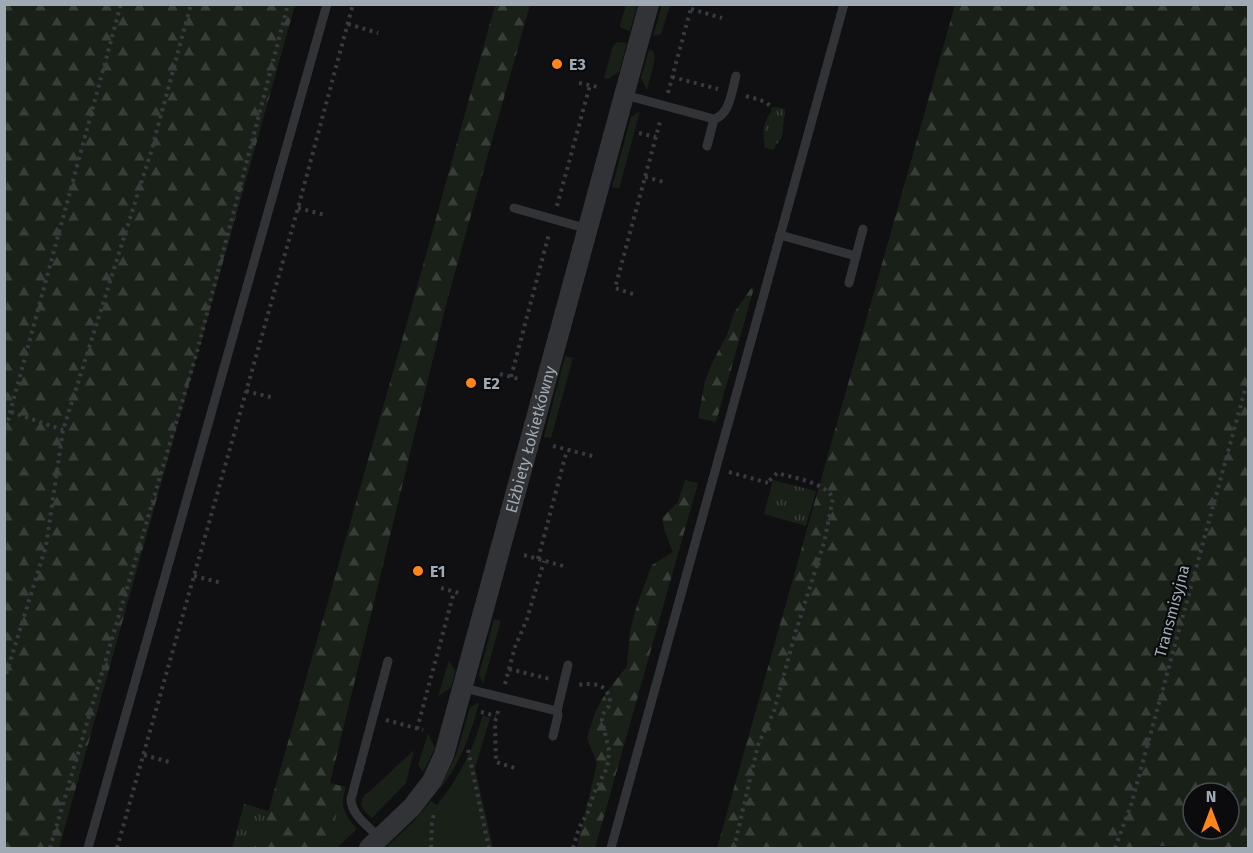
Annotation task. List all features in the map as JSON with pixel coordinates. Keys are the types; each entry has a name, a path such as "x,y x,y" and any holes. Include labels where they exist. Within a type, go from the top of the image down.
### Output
{"street":[{"name":"Elżbiety Łokietkówny","path":"374,843 412,807 432,781 444,755 649,4"}],"lane":[{"path":"88,849 327,4"},
{"path":"611,849 844,4"},
{"path":"625,95 714,119 725,112 736,76"},
{"path":"707,146 714,119"},
{"path":"514,208 588,229"},
{"path":"849,283 863,229"},
{"path":"780,235 856,256"},
{"path":"374,843 351,805 388,661"},
{"path":"553,736 568,665"},
{"path":"464,688 557,711"}],"path":[{"path":"4,435 121,4"},
{"path":"4,681 46,546 63,430 151,152 191,4"},
{"path":"50,849 197,352 288,4"},
{"path":"117,849 298,208 353,4"},
{"path":"633,294 615,288 692,7 722,18"},
{"path":"348,24 378,33"},
{"path":"579,83 598,87"},
{"path":"639,133 656,137"},
{"path":"645,177 664,182"},
{"path":"298,208 325,215"},
{"path":"500,374 519,379"},
{"name":"Transmisyjna","path":"1115,849 1131,805 1248,379"},
{"path":"246,390 274,398"},
{"path":"11,412 63,430"},
{"path":"553,446 597,457"},
{"path":"538,559 567,450"},
{"path":"725,471 770,483 777,473 820,486 833,498 824,543 795,634 774,711 758,745 734,849"},
{"path":"524,555 567,567"},
{"path":"515,768 496,762 496,716 515,647 527,619 544,561"},
{"path":"194,576 222,583"},
{"path":"417,729 456,593 441,588"},
{"path":"509,669 577,686 588,684 598,686 605,689 609,695 609,706 602,715 609,751 607,768 579,828 573,849"},
{"path":"481,712 496,716"},
{"path":"373,717 423,730"},
{"path":"468,750 489,849"},
{"path":"144,755 173,763"},
{"path":"431,849 432,823 436,806"}],"green space":[{"path":"5,4 295,5 59,848 5,848"},
{"path":"495,5 530,5 448,297 330,783 342,786 333,831 314,848 258,848 414,298"},
{"path":"626,5 637,5 630,31 621,28 620,25"},
{"path":"662,5 670,6 661,34 653,36"},
{"path":"955,5 1248,5 1248,848 1163,846 1133,848 717,848"},
{"path":"617,42 627,43 619,72 608,79 604,78 613,46"},
{"path":"649,50 653,51 655,58 647,90 641,78"},
{"path":"776,107 785,109 782,137 773,150 765,148 764,131 768,116"},
{"path":"640,111 619,189 612,187 631,117"},
{"path":"752,287 754,288 716,422 698,418 705,381 713,361 727,335 734,313"},
{"path":"565,356 573,358 551,438 544,437"},
{"path":"685,480 698,483 595,848 577,848 597,763 587,738 594,715 605,694 627,666 630,631 652,565 673,552 662,518 678,502"},
{"path":"773,480 816,491 806,526 764,514"},
{"path":"494,619 501,621 483,684 479,675"},
{"path":"449,660 455,671 451,688 438,696"},
{"path":"479,703 464,749 439,790 456,755 470,707"},
{"path":"483,715 490,718 475,768 493,848 385,848 413,822 431,801 437,805 465,762"},
{"path":"428,733 435,748 423,772 418,765"},
{"path":"414,750 406,783 372,818 362,807 363,797"},
{"path":"342,786 346,787 343,800 344,810 357,829 337,848 314,848 333,831"},
{"path":"244,804 269,811 258,848 232,848"}],"place":[{"name":"E3","path":"557,64"},
{"name":"E2","path":"471,383"},
{"name":"E1","path":"418,571"}]}
